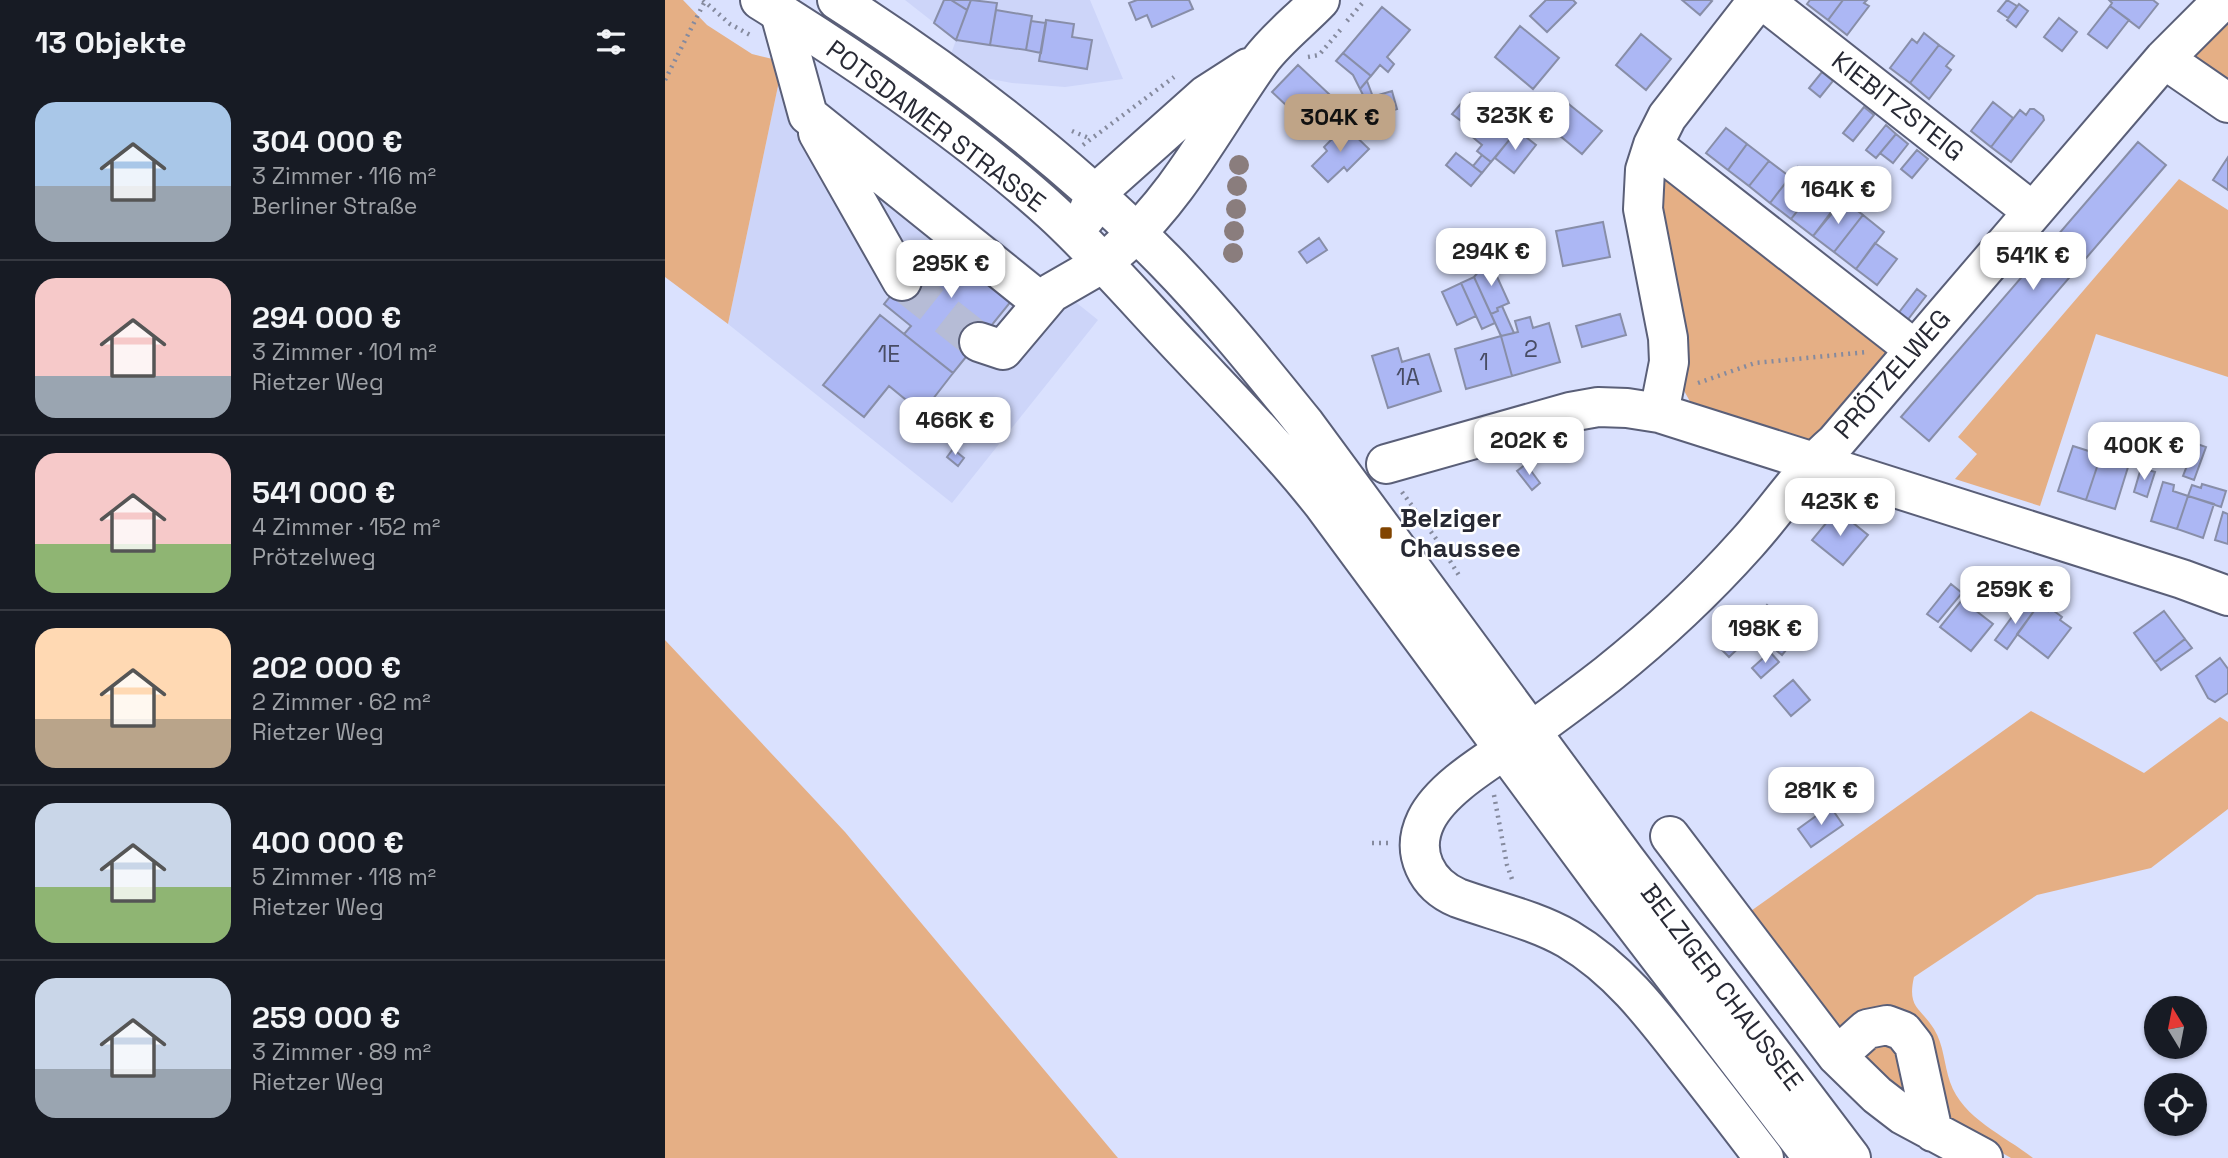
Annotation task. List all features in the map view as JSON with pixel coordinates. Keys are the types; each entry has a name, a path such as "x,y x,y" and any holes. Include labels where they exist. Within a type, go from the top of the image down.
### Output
{"street":[{"name":"POTSDAMER STRASSE","path":"837,0 967,90 1051,154 1095,194"},
{"path":"979,342 1003,350 1051,293 1093,253 1137,234 1186,173 1262,59 1320,0"},
{"path":"1659,414 1669,362 1668,338 1643,209 1645,170 1653,145 1667,117 1760,0"},
{"name":"KIEBITZSTEIG","path":"1760,0 2032,211"},
{"name":"PRÖTZELWEG","path":"1764,1158 1649,1010 1626,984 1602,963 1568,939 1444,892 1432,881 1421,860 1420,843 1427,818 1439,802 1607,675 1660,631 1746,544 1814,461 1835,443 2164,59 2223,0"},
{"name":"POTSDAMER STRASSE","path":"770,6 940,122 1012,178 1093,253"},
{"path":"770,6 808,116 902,281"},
{"path":"1093,253 1086,217 1095,194 1206,94 1262,59"},
{"path":"2164,59 2228,103"},
{"path":"808,116 1042,303"},
{"path":"1653,145 1914,349"},
{"name":"BELZIGER CHAUSSEE","path":"1095,194 1181,278 1250,355 1297,414 1505,750 1625,859 1851,1158"},
{"name":"BELZIGER CHAUSSEE","path":"1093,253 1299,474 1608,890 1813,1158"},
{"path":"1386,464 1570,412 1598,407 1627,408 1659,414 1814,461 2228,596"},
{"path":"1670,836 1837,1056 1877,1095 1903,1115 1983,1158"},
{"path":"1837,1056 1867,1029 1887,1025 1903,1031 1914,1045 1933,1132"}],"path":[{"path":"665,79 705,1 703,0"},
{"path":"1696,384 1755,362 1914,349"},
{"path":"1505,750 1489,783 1495,796 1507,865 1528,922"}],"shaded area":[{"path":"665,0 683,0 707,25 752,54 781,61 782,67 728,324 665,277"},
{"path":"905,0 1090,0 1123,79 1065,87 985,78 951,54 956,40"},
{"path":"2228,18 2228,78 2192,54"},
{"path":"782,67 1098,320 952,503 728,324"},
{"path":"1661,168 1903,349 1828,434 1798,444 1693,407 1682,387 1651,211"},
{"path":"2179,179 2228,210 2228,377 2096,334 2040,506 1955,479 1977,454 1958,437"},
{"path":"665,640 845,832 1118,1158 665,1158"},
{"path":"2031,711 2144,773 2220,717 2228,722 2228,809 2151,868 2037,895 1914,977 1914,1001 1937,1035 1956,1095 1985,1125 2033,1158 2011,1158 1971,1135 1950,1118 1943,1107 1924,1037 1836,1030 1748,913"},
{"path":"1896,1041 1912,1104 1863,1056 1870,1043"}],"building":[{"path":"944,0 951,0 967,10 956,40 934,23"},
{"path":"951,0 971,0 967,10"},
{"path":"971,0 997,3 990,45 956,40"},
{"path":"1137,0 1189,0 1193,9 1152,27 1147,15 1136,20 1129,3"},
{"path":"1546,0 1573,0 1576,3 1547,32 1530,16"},
{"path":"1682,0 1710,0 1712,1 1700,15"},
{"path":"1810,0 1843,0 1828,20 1807,4"},
{"path":"1843,0 1867,0 1864,3 1869,6 1847,35 1828,20"},
{"path":"2007,0 2017,6 2008,18 1998,11"},
{"path":"2109,0 2153,0 2158,4 2139,28 2110,6 2112,3"},
{"path":"2019,4 2028,11 2016,27 2007,20"},
{"path":"2110,6 2129,20 2107,48 2088,34"},
{"path":"1382,7 1410,30 1387,57 1394,64 1388,72 1380,65 1371,76 1343,53"},
{"path":"996,10 1032,16 1026,50 990,45"},
{"path":"2059,18 2077,32 2062,51 2044,37"},
{"path":"1046,20 1074,24 1072,37 1092,40 1087,69 1039,61"},
{"path":"1031,21 1046,23 1041,53 1026,50"},
{"path":"1520,26 1559,58 1533,89 1495,57"},
{"path":"1924,33 1939,45 1910,83 1890,68 1912,39 1917,43"},
{"path":"1641,34 1671,59 1646,90 1616,65"},
{"path":"1939,45 1954,56 1946,66 1951,70 1929,99 1910,83"},
{"path":"1343,53 1371,76 1360,89 1353,75 1336,61"},
{"path":"1298,65 1344,108 1319,136 1272,92"},
{"path":"1822,72 1833,81 1820,97 1809,88"},
{"path":"1367,81 1373,97 1365,99 1360,89"},
{"path":"1392,91 1397,109 1370,117 1365,99"},
{"path":"1470,93 1481,102 1464,123 1452,114"},
{"path":"1555,93 1602,131 1582,154 1536,116"},
{"path":"1993,102 2013,118 1991,147 1971,131"},
{"path":"1495,106 1520,127 1491,162 1477,151 1482,145 1470,135"},
{"path":"1864,107 1874,115 1853,141 1843,133"},
{"path":"2030,109 2043,116 2044,120 2011,162 1991,147 2020,110 2026,115"},
{"path":"1886,125 1896,134 1876,158 1866,150"},
{"path":"1345,126 1369,149 1347,171 1344,167 1328,182 1312,166 1327,151 1324,147"},
{"path":"1726,128 1747,144 1728,170 1706,153"},
{"path":"1517,130 1536,145 1514,173 1495,158"},
{"path":"1896,134 1908,144 1893,163 1880,153"},
{"path":"2138,142 2166,165 1929,441 1901,417"},
{"path":"1747,144 1769,161 1749,186 1728,170"},
{"path":"1917,150 1928,159 1912,178 1901,169"},
{"path":"1456,153 1482,173 1471,186 1446,165"},
{"path":"1482,155 1491,162 1482,173 1473,166"},
{"path":"2228,157 2228,190 2213,180"},
{"path":"1769,161 1790,177 1770,203 1749,186"},
{"path":"1798,167 1819,183 1791,219 1770,203"},
{"path":"1820,182 1841,199 1813,236 1791,219"},
{"path":"1843,200 1863,215 1834,252 1813,236"},
{"path":"1863,215 1884,232 1856,269 1834,252"},
{"path":"1603,222 1610,257 1563,266 1556,231"},
{"path":"945,228 1021,289 953,373 904,334 911,326 884,304"},
{"path":"1319,238 1327,250 1307,263 1299,252"},
{"path":"1875,243 1897,259 1877,285 1856,269"},
{"path":"1489,259 1509,303 1491,314 1474,277"},
{"path":"1474,277 1495,323 1482,329 1461,283"},
{"path":"1461,283 1476,316 1457,325 1442,292"},
{"path":"1917,289 1926,296 1906,322 1897,315"},
{"path":"1502,306 1514,333 1501,336 1491,314"},
{"path":"1620,314 1626,335 1582,347 1576,326"},
{"path":"880,315 953,373 922,413 889,386 864,417 823,385"},
{"path":"1530,317 1533,328 1549,323 1560,362 1512,376 1501,336 1518,332 1515,321"},
{"path":"1501,336 1512,376 1466,389 1455,349"},
{"path":"1398,348 1402,362 1429,354 1441,391 1388,408 1372,356"},
{"path":"2186,440 2206,447 2194,480 2183,476 2190,458 2181,455"},
{"path":"2073,446 2101,455 2086,500 2058,491"},
{"path":"953,449 964,458 958,466 947,457"},
{"path":"2101,455 2129,464 2115,509 2086,500"},
{"path":"1526,464 1540,483 1532,490 1517,471"},
{"path":"2141,468 2155,472 2147,497 2134,492"},
{"path":"2163,482 2174,485 2173,491 2188,496 2177,529 2151,521"},
{"path":"2202,484 2226,491 2221,507 2188,496 2192,485 2201,488"},
{"path":"2188,496 2214,504 2203,538 2177,529"},
{"path":"1837,510 1868,535 1843,565 1812,540"},
{"path":"2223,512 2228,514 2228,544 2215,540"},
{"path":"1951,584 1962,593 1938,622 1927,614"},
{"path":"1962,600 1993,624 1971,651 1940,627"},
{"path":"2023,602 2034,611 2007,649 1995,640"},
{"path":"2039,604 2062,617 2060,620 2071,628 2048,658 2017,634"},
{"path":"1767,605 1784,618 1774,630 1757,617"},
{"path":"2164,611 2185,639 2155,662 2134,633"},
{"path":"1755,615 1791,644 1782,655 1746,626"},
{"path":"1736,626 1748,639 1729,657 1717,645"},
{"path":"2185,639 2192,648 2161,670 2155,662"},
{"path":"1770,652 1779,662 1761,678 1752,668"},
{"path":"2220,658 2228,669 2228,693 2215,702 2208,698 2196,676"},
{"path":"1793,680 1810,700 1791,716 1774,696"},
{"path":"1830,806 1843,825 1811,847 1798,829"}],"tunnel":[{"path":"902,281 979,342"}],"place":[{"name":"Belziger Chaussee","path":"1386,533"}]}
